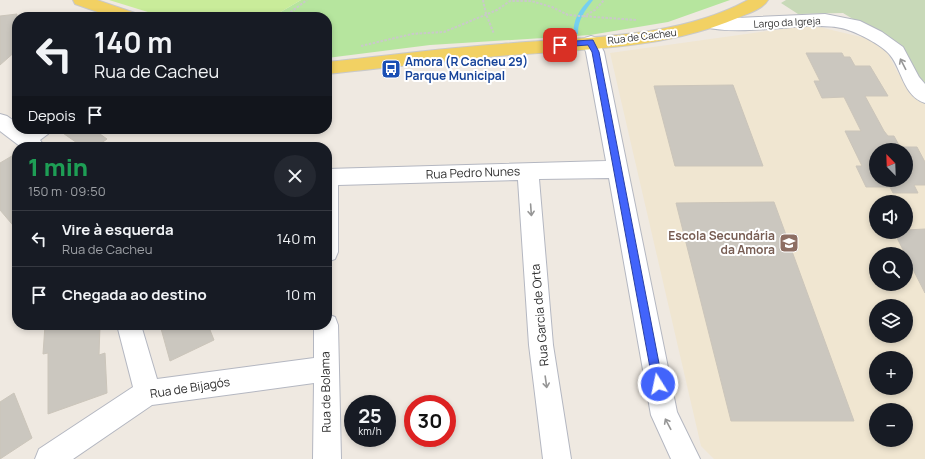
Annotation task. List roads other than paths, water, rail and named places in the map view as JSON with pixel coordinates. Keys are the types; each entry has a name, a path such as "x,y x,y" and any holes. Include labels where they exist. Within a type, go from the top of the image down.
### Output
{"main road":[{"path":"81,0 115,12"},
{"name":"Rua de Cacheu","path":"332,67 673,34 711,23 744,9 760,0"}],"street":[{"name":"Largo da Igreja","path":"711,23 737,24 825,20 854,26 876,36 897,51 912,81 925,96"},
{"path":"591,42 595,52 618,169 664,415 686,459"},
{"path":"0,121 12,127"},
{"path":"25,134 34,139"},
{"name":"Rua Pedro Nunes","path":"332,177 618,169"},
{"name":"Rua Garcia de Orta","path":"528,171 541,345 557,459"},
{"path":"130,330 148,393"},
{"name":"Rua de Bolama","path":"326,330 325,369 327,459"},
{"name":"Rua de Bijagós","path":"49,459 148,393 325,369"}],"waterway":[{"path":"576,33 580,15 591,0"}],"place":[{"name":"Amora (R Cacheu 29) Parque Municipal","path":"391,69"},
{"name":"Escola Secundária da Amora","path":"789,243"}]}
